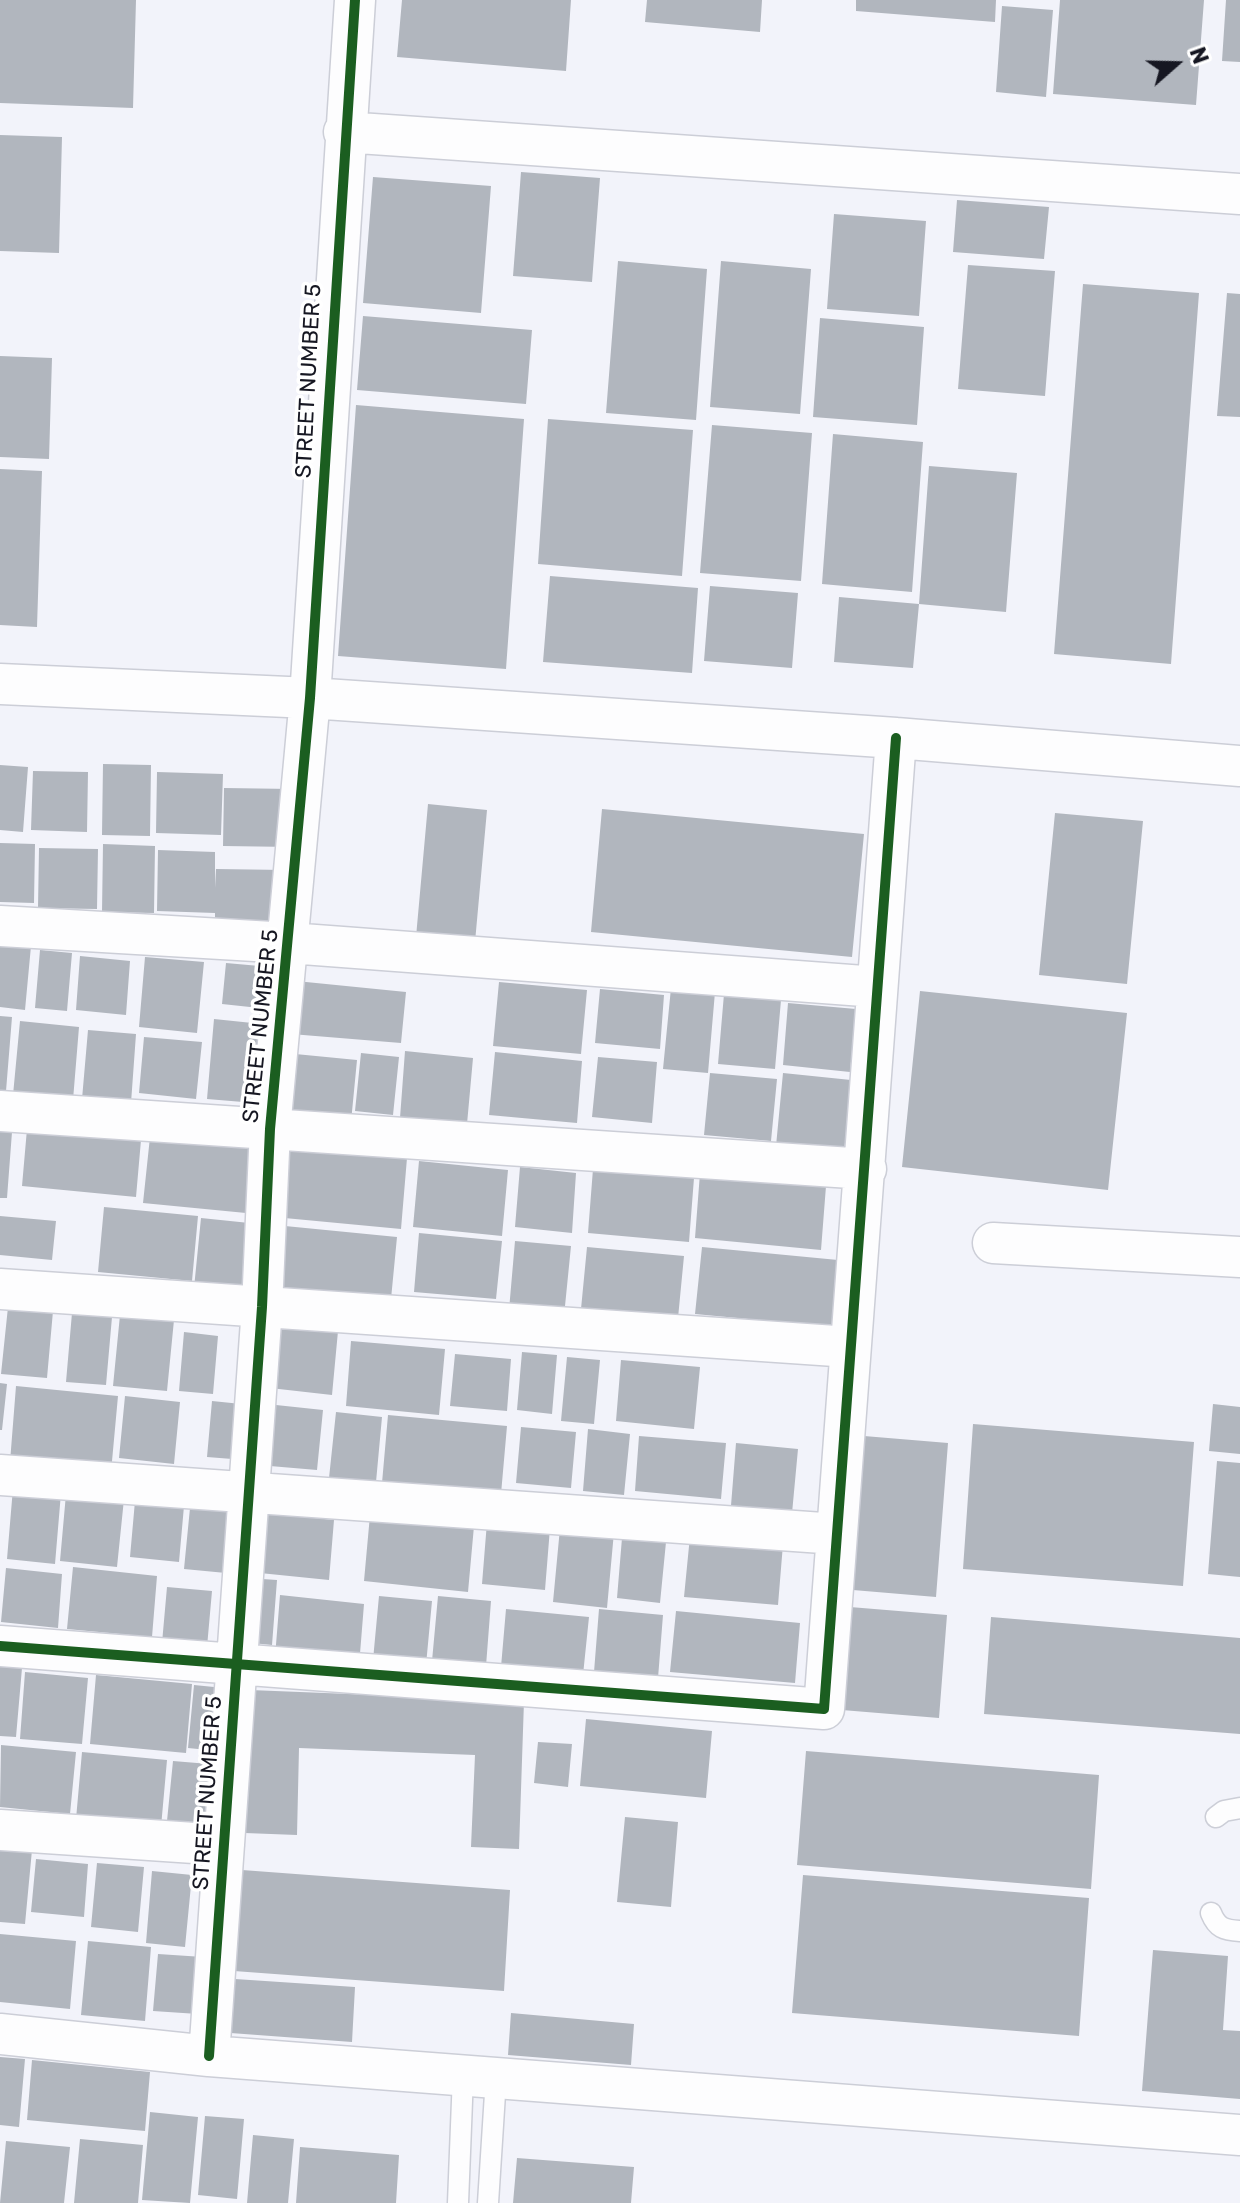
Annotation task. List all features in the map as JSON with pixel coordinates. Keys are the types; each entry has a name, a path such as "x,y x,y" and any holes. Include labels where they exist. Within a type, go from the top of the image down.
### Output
{"street":[{"name":"STREET NUMBER 5","path":"209,2056 262,1307 270,1129 310,698 344,132 355,0"},
{"path":"344,132 1240,194"},
{"path":"0,684 310,698 896,738 1240,766"},
{"path":"0,1646 824,1709 896,738"},
{"path":"0,926 289,943 877,987"},
{"path":"0,1111 866,1169"},
{"path":"993,1243 1240,1257"},
{"path":"0,1289 850,1347"},
{"path":"0,1475 837,1534"},
{"path":"0,1830 224,1845"},
{"path":"0,2034 209,2056 1240,2135"}],"lane":[{"path":"1216,1817 1224,1811 1240,1808"},
{"path":"1211,1913 1216,1925 1226,1930 1240,1931"},
{"path":"458,2203 480,2077"},
{"path":"480,2077 488,2203"}],"building":[{"path":"0,0 136,0 133,108 0,103"},
{"path":"402,0 571,0 566,71 397,57"},
{"path":"647,0 762,0 760,32 645,22"},
{"path":"856,0 996,0 995,22 856,11"},
{"path":"1060,0 1204,0 1196,105 1053,94"},
{"path":"1226,0 1240,0 1240,62 1222,61"},
{"path":"1002,6 1053,10 1046,97 996,92"},
{"path":"0,135 62,137 59,253 0,251"},
{"path":"521,172 600,178 592,282 513,276"},
{"path":"373,177 491,186 481,313 363,303"},
{"path":"957,200 1049,207 1044,259 953,252"},
{"path":"834,214 926,221 919,316 827,309"},
{"path":"618,261 707,269 696,420 606,413"},
{"path":"721,261 811,269 800,414 710,407"},
{"path":"968,265 1055,271 1045,396 958,389"},
{"path":"1083,284 1199,293 1171,664 1054,654"},
{"path":"1227,293 1240,294 1240,417 1217,416"},
{"path":"363,316 532,330 526,404 357,390"},
{"path":"820,318 924,327 917,425 813,417"},
{"path":"0,356 52,358 49,459 0,457"},
{"path":"356,405 524,419 506,669 338,656"},
{"path":"548,419 693,430 682,576 538,564"},
{"path":"712,425 812,433 801,581 700,573"},
{"path":"833,434 923,442 912,592 822,584"},
{"path":"929,466 1017,473 1006,612 919,604"},
{"path":"0,469 42,471 37,627 0,625"},
{"path":"550,576 698,588 692,673 543,662"},
{"path":"710,586 798,593 792,668 704,661"},
{"path":"839,597 919,604 913,668 834,662"},
{"path":"103,764 151,765 150,836 102,835"},
{"path":"0,765 28,767 23,832 0,830"},
{"path":"33,771 88,772 87,832 31,830"},
{"path":"157,772 223,774 221,835 156,833"},
{"path":"224,788 293,789 293,847 223,846"},
{"path":"428,804 487,810 475,942 416,937"},
{"path":"602,809 864,834 852,957 591,932"},
{"path":"1055,813 1143,821 1127,984 1039,975"},
{"path":"0,843 35,844 34,903 0,902"},
{"path":"103,844 155,846 154,913 102,912"},
{"path":"39,848 98,849 97,909 38,908"},
{"path":"158,850 215,852 215,888 216,869 285,870 284,923 215,921 215,913 157,911"},
{"path":"0,943 31,946 25,1010 0,1007"},
{"path":"40,950 72,953 67,1011 35,1008"},
{"path":"80,956 130,961 126,1015 76,1010"},
{"path":"145,957 204,962 197,1033 139,1027"},
{"path":"226,963 282,968 278,1010 222,1004"},
{"path":"296,981 406,992 401,1043 291,1034"},
{"path":"499,982 587,990 581,1054 493,1046"},
{"path":"671,988 715,992 708,1073 663,1069"},
{"path":"600,989 664,995 660,1049 595,1043"},
{"path":"920,991 1127,1013 1108,1190 902,1167"},
{"path":"724,994 781,1000 775,1069 718,1064"},
{"path":"788,1003 856,1009 850,1072 783,1065"},
{"path":"0,1016 12,1017 6,1091 0,1091"},
{"path":"214,1019 262,1024 255,1103 207,1099"},
{"path":"20,1021 79,1027 73,1100 13,1095"},
{"path":"88,1030 136,1034 131,1103 82,1099"},
{"path":"144,1037 202,1042 196,1099 139,1093"},
{"path":"405,1051 473,1058 467,1124 400,1118"},
{"path":"495,1052 582,1061 577,1123 489,1115"},
{"path":"285,1053 357,1060 351,1122 279,1115"},
{"path":"361,1053 399,1057 393,1115 355,1111"},
{"path":"598,1057 657,1062 652,1123 592,1117"},
{"path":"710,1073 777,1079 771,1141 704,1135"},
{"path":"783,1073 851,1080 844,1153 776,1146"},
{"path":"27,1129 141,1140 136,1197 22,1186"},
{"path":"0,1131 12,1132 7,1198 0,1198"},
{"path":"150,1137 252,1147 246,1213 143,1203"},
{"path":"281,1147 407,1158 401,1229 274,1217"},
{"path":"419,1161 508,1170 502,1236 413,1227"},
{"path":"520,1167 576,1173 572,1233 515,1227"},
{"path":"593,1169 694,1178 689,1242 588,1233"},
{"path":"700,1173 826,1186 821,1250 695,1238"},
{"path":"104,1207 198,1216 192,1281 98,1272"},
{"path":"0,1216 56,1221 52,1260 0,1255"},
{"path":"201,1218 259,1224 253,1293 194,1288"},
{"path":"285,1226 397,1237 391,1299 280,1289"},
{"path":"419,1233 502,1241 496,1299 414,1292"},
{"path":"515,1241 571,1246 564,1316 509,1310"},
{"path":"587,1247 684,1256 678,1318 581,1309"},
{"path":"702,1247 838,1260 833,1327 695,1314"},
{"path":"8,1307 53,1311 47,1378 1,1374"},
{"path":"72,1313 112,1317 106,1385 66,1382"},
{"path":"120,1315 174,1320 167,1391 113,1386"},
{"path":"276,1325 338,1331 332,1395 270,1388"},
{"path":"184,1332 218,1336 213,1394 179,1391"},
{"path":"351,1341 445,1349 439,1415 346,1406"},
{"path":"522,1352 557,1355 552,1414 517,1410"},
{"path":"455,1354 511,1359 507,1411 450,1406"},
{"path":"567,1357 600,1360 594,1424 561,1421"},
{"path":"621,1360 700,1367 694,1429 616,1421"},
{"path":"0,1383 7,1384 2,1430 0,1430"},
{"path":"16,1386 118,1396 111,1472 10,1462"},
{"path":"125,1396 180,1402 174,1464 119,1458"},
{"path":"212,1401 251,1405 245,1460 207,1457"},
{"path":"1213,1404 1240,1407 1240,1454 1209,1451"},
{"path":"276,1405 323,1410 317,1470 270,1466"},
{"path":"336,1412 382,1417 376,1482 329,1478"},
{"path":"388,1415 507,1426 501,1494 382,1483"},
{"path":"973,1424 1194,1442 1183,1586 963,1569"},
{"path":"521,1427 576,1432 571,1488 516,1483"},
{"path":"588,1429 630,1434 624,1495 583,1491"},
{"path":"639,1436 726,1443 721,1499 635,1491"},
{"path":"864,1436 948,1443 936,1597 853,1590"},
{"path":"736,1443 798,1449 791,1524 730,1518"},
{"path":"1217,1461 1240,1463 1240,1577 1208,1574"},
{"path":"13,1488 61,1493 55,1564 7,1559"},
{"path":"66,1494 124,1499 117,1567 60,1561"},
{"path":"135,1501 184,1506 179,1562 130,1557"},
{"path":"190,1508 232,1512 226,1573 184,1569"},
{"path":"255,1512 334,1520 329,1580 250,1572"},
{"path":"370,1515 474,1526 468,1592 364,1581"},
{"path":"487,1522 550,1528 545,1590 482,1584"},
{"path":"560,1528 614,1532 607,1608 553,1602"},
{"path":"690,1536 783,1544 778,1605 684,1597"},
{"path":"622,1538 666,1542 660,1603 617,1598"},
{"path":"73,1567 157,1576 152,1637 67,1629"},
{"path":"6,1568 62,1574 58,1628 1,1622"},
{"path":"248,1578 277,1580 272,1645 242,1642"},
{"path":"167,1587 212,1591 207,1647 162,1643"},
{"path":"280,1595 364,1604 359,1666 275,1657"},
{"path":"379,1596 432,1601 426,1665 373,1660"},
{"path":"438,1596 491,1601 486,1666 432,1661"},
{"path":"850,1607 947,1615 939,1718 842,1710"},
{"path":"506,1609 589,1617 583,1675 501,1667"},
{"path":"599,1609 663,1615 658,1678 594,1672"},
{"path":"676,1611 800,1623 795,1683 670,1672"},
{"path":"991,1617 1240,1638 1240,1734 984,1714"},
{"path":"0,1666 22,1668 16,1737 0,1736"},
{"path":"25,1672 88,1678 82,1744 20,1739"},
{"path":"96,1675 192,1684 186,1753 90,1744"},
{"path":"194,1685 234,1689 228,1752 188,1748"},
{"path":"250,1690 524,1701 519,1849 471,1847 475,1755 299,1748 297,1835 245,1833"},
{"path":"586,1719 712,1731 706,1798 580,1786"},
{"path":"538,1742 572,1744 568,1787 534,1783"},
{"path":"1,1745 76,1752 70,1814 0,1807"},
{"path":"806,1751 1099,1775 1091,1889 797,1865"},
{"path":"82,1752 167,1760 161,1827 76,1819"},
{"path":"173,1761 221,1765 217,1826 167,1821"},
{"path":"625,1817 678,1822 671,1907 617,1902"},
{"path":"0,1847 32,1850 25,1924 0,1922"},
{"path":"36,1859 88,1864 84,1917 31,1912"},
{"path":"97,1863 144,1867 138,1932 91,1927"},
{"path":"242,1870 510,1890 504,1991 234,1971"},
{"path":"152,1871 192,1875 185,1947 146,1943"},
{"path":"803,1875 1089,1898 1079,2036 792,2013"},
{"path":"0,1934 76,1941 70,2009 0,2002"},
{"path":"88,1941 151,1947 145,2021 81,2015"},
{"path":"1153,1950 1228,1956 1223,2030 1240,2031 1240,2099 1142,2091"},
{"path":"158,1954 203,1957 198,2014 153,2011"},
{"path":"220,1978 355,1987 352,2042 217,2032"},
{"path":"511,2013 634,2024 631,2065 508,2055"},
{"path":"0,2057 25,2059 19,2127 0,2125"},
{"path":"32,2060 150,2072 145,2131 27,2120"},
{"path":"150,2112 198,2117 190,2203 142,2200"},
{"path":"205,2116 244,2119 237,2199 198,2195"},
{"path":"253,2135 294,2139 288,2203 247,2203"},
{"path":"80,2139 143,2145 138,2203 74,2203"},
{"path":"6,2141 70,2147 64,2203 0,2203"},
{"path":"300,2147 399,2155 396,2203 296,2203"},
{"path":"517,2158 634,2167 631,2203 513,2203"}],"cycle path":[{"path":"209,2056 262,1307 270,1129 310,698 355,0"},
{"path":"0,1646 824,1709 896,738"}]}
